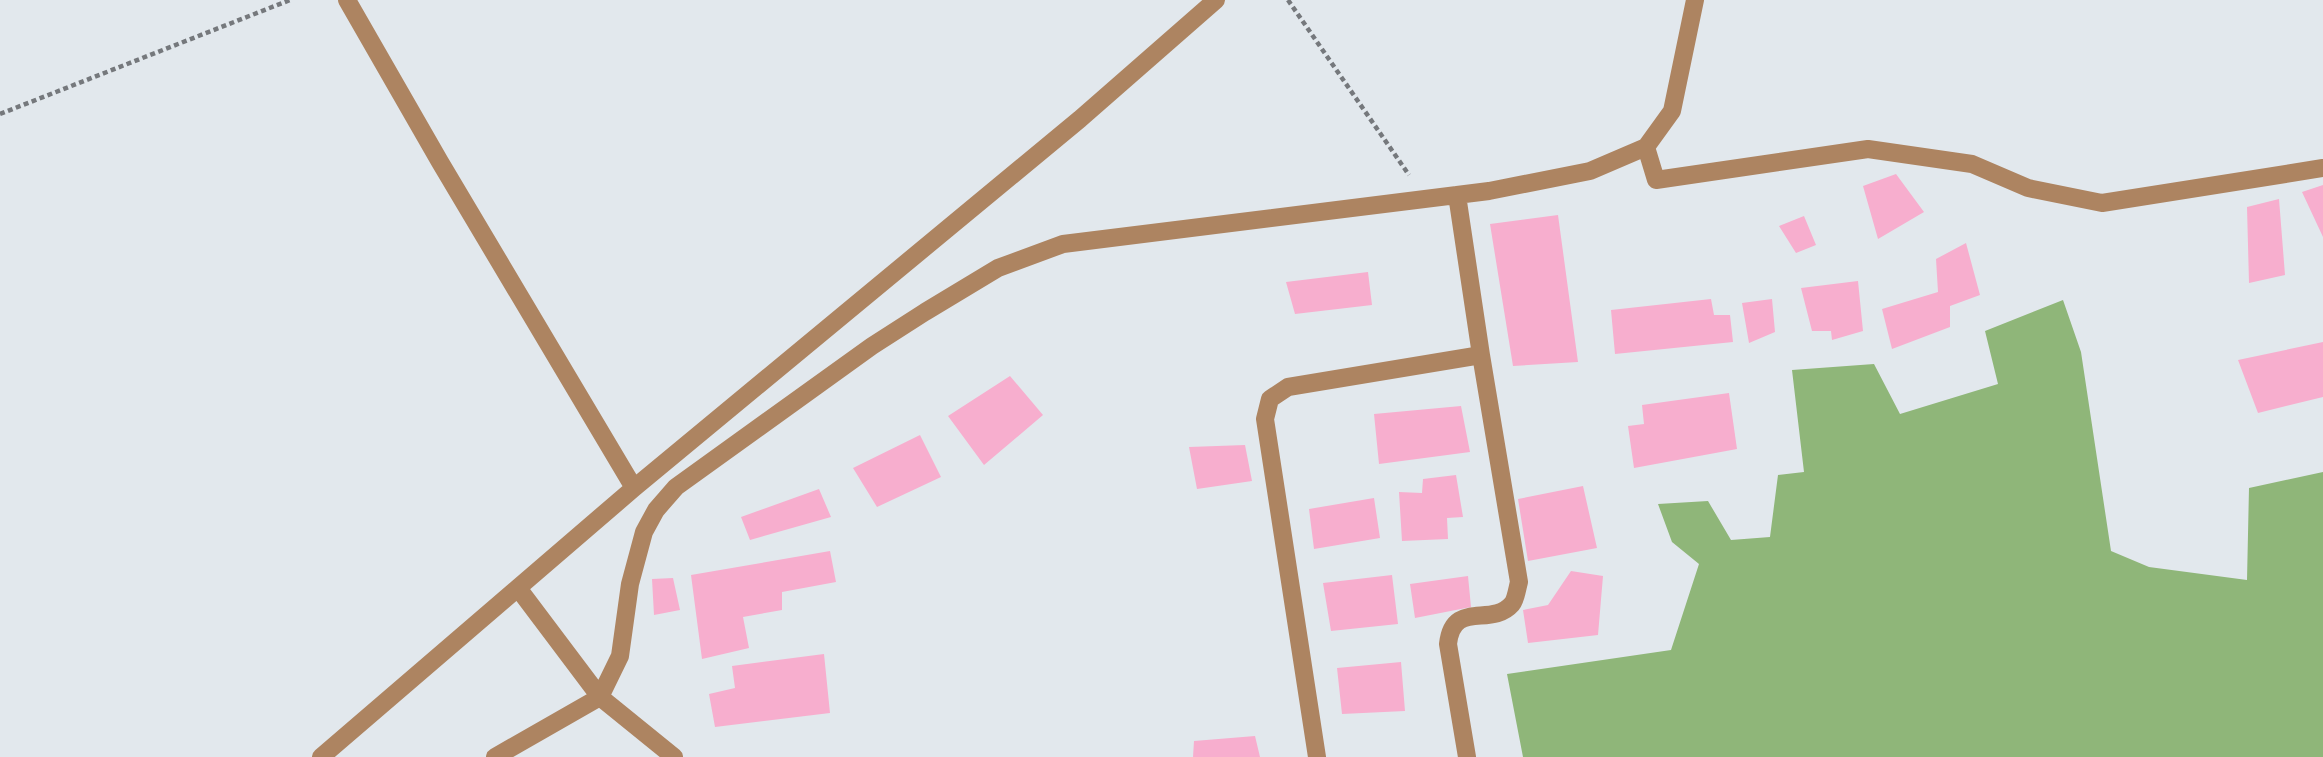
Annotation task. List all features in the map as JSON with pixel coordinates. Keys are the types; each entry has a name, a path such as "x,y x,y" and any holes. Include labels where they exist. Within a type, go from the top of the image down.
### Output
{"street":[{"path":"347,0 634,488"},
{"path":"321,757 634,488 1080,118 1216,0"},
{"path":"495,757 600,697 620,656 630,584 645,532 656,510 676,487 724,450 925,312 998,268 1063,244 1489,191 1590,171 1646,147 1672,111 1695,0"},
{"path":"1646,147 1656,180 1868,149 1972,164 2028,188 2102,202 2323,168"},
{"path":"1457,195 1519,582 1514,602 1501,612 1461,618 1450,631 1448,644 1467,757"},
{"path":"1317,757 1265,419 1270,399 1288,387 1481,355"},
{"path":"518,588 600,697 674,757"}],"path":[{"path":"0,114 290,0"},
{"path":"1288,0 1426,199"}],"green space":[{"path":"2063,300 2081,352 2111,551 2149,567 2247,580 2249,488 2323,472 2323,757 1523,757 1507,674 1671,650 1699,564 1672,542 1658,504 1708,501 1731,540 1770,537 1778,475 1804,472 1792,370 1874,364 1900,414 1998,384 1985,331"}],"building":[{"path":"1896,174 1924,212 1878,239 1863,186"},
{"path":"2323,185 2323,237 2302,192"},
{"path":"2279,199 2285,275 2249,283 2247,207"},
{"path":"1558,215 1578,362 1513,366 1490,224"},
{"path":"1804,216 1816,245 1796,253 1779,226"},
{"path":"1966,243 1980,295 1950,306 1950,327 1892,349 1882,309 1938,292 1936,259"},
{"path":"1368,272 1372,305 1295,314 1286,282"},
{"path":"1858,281 1863,331 1832,340 1831,331 1812,331 1801,288"},
{"path":"1711,299 1714,315 1730,315 1733,342 1615,354 1611,310"},
{"path":"1772,299 1775,332 1749,343 1742,303"},
{"path":"2323,342 2323,397 2258,413 2238,360"},
{"path":"1010,376 1043,415 984,465 948,416"},
{"path":"1729,393 1737,449 1634,468 1628,426 1644,424 1642,405"},
{"path":"1461,406 1470,452 1379,464 1374,414"},
{"path":"920,435 941,477 877,507 853,468"},
{"path":"1245,445 1252,481 1197,489 1189,447"},
{"path":"1456,475 1463,517 1447,518 1448,539 1402,541 1399,492 1422,493 1423,479"},
{"path":"1583,486 1597,548 1528,561 1518,499"},
{"path":"819,489 831,517 750,540 741,517"},
{"path":"1374,498 1380,538 1314,549 1309,509"},
{"path":"830,551 836,582 782,592 782,610 743,617 749,648 702,659 691,575"},
{"path":"1571,571 1603,576 1598,635 1528,643 1523,610 1548,605"},
{"path":"1392,575 1398,624 1331,631 1323,583"},
{"path":"1468,576 1471,607 1415,618 1410,584"},
{"path":"673,578 680,610 654,615 652,579"},
{"path":"824,654 830,713 715,727 709,694 735,688 732,666"},
{"path":"1401,662 1405,711 1342,714 1337,668"},
{"path":"1255,736 1260,757 1193,757 1194,741"}]}
